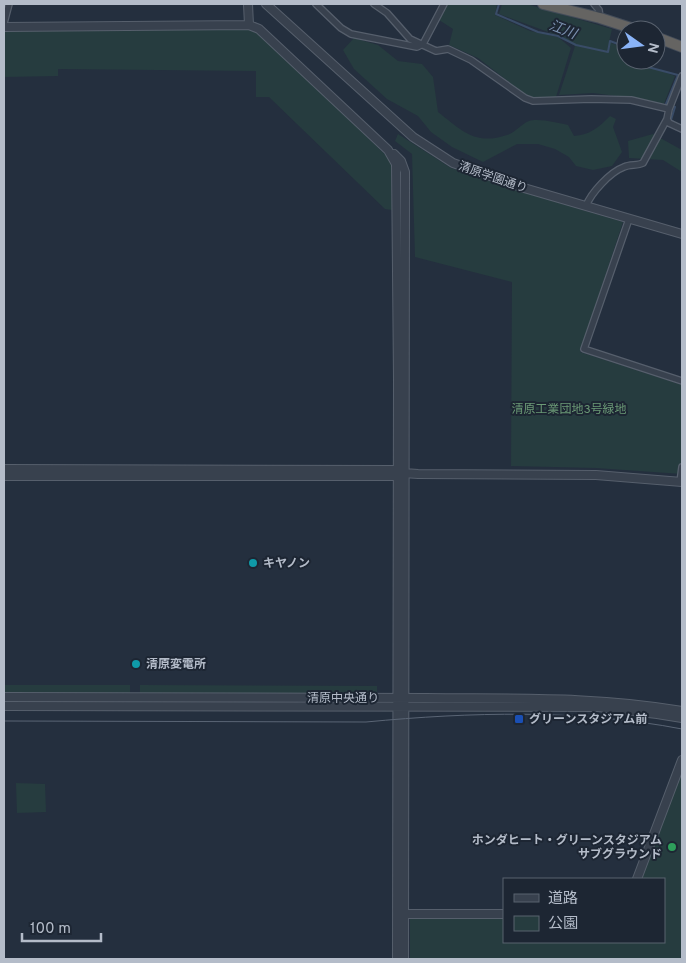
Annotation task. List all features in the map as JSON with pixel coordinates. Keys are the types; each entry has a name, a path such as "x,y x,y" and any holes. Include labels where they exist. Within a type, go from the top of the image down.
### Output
{"highway":[{"path":"543,4 616,23"},
{"path":"666,41 682,47"}],"street":[{"path":"9,4 4,25 249,25 259,29 388,150 398,156 404,167 400,473 401,914 404,959"},
{"path":"248,4 249,25"},
{"name":"清原学園通り","path":"266,4 413,137 453,163 524,188 682,234"},
{"path":"316,4 341,28 351,34 417,47 422,44 444,4"},
{"path":"374,4 387,14 410,39 436,51 448,49 471,60 533,102 591,99 631,100 669,110"},
{"path":"594,4 599,10 600,18"},
{"path":"586,206 590,197 615,172 625,166 643,163 667,119 682,76"},
{"path":"667,119 669,123 682,129"},
{"path":"629,219 584,349 682,381"},
{"path":"4,469 596,475 681,482 682,467"},
{"path":"4,476 400,473"},
{"name":"清原中央通り","path":"4,697 596,700 658,706 682,711"},
{"name":"清原中央通り","path":"4,706 598,707 682,718"},
{"path":"637,878 682,760"},
{"path":"401,914 503,914"},
{"path":"397,959 401,914"}],"green space":[{"path":"447,4 497,4 495,15 530,31 558,37 571,48 556,97 531,99 478,58 449,45 453,29 439,20"},
{"path":"502,4 527,4 612,29 609,42 616,45 616,70 659,70 675,76 663,106 632,98 593,93 559,95 575,46 559,36 499,14"},
{"path":"250,28 258,33 391,160 392,210 385,209 269,97 256,97 256,71 58,69 58,76 4,77 4,29"},
{"path":"354,38 378,45 398,61 422,64 433,77 438,112 469,134 486,139 496,138 510,134 529,121 538,120 568,125 574,136 594,130 610,116 616,119 613,127 622,152 612,166 593,170 576,166 569,157 555,149 538,144 517,144 483,162 452,147 431,132 418,116 387,99 354,69 343,50"},
{"name":"清原工業団地3号緑地","path":"398,134 451,168 515,190 623,222 580,352 682,385 682,474 596,468 511,466 512,282 415,257 412,154 395,141"},
{"path":"653,134 682,150 682,172 663,160 629,158 628,141"},
{"path":"4,685 130,685 130,694 4,694"},
{"path":"140,685 377,686 377,695 140,694"},
{"path":"682,771 682,959 410,959 410,919 412,917 503,917 503,943 666,943 666,878 641,878"},
{"path":"16,783 45,784 46,812 17,813"}],"waterway":[{"name":"江川","path":"499,4 496,14 538,32 558,36 576,45 608,52 610,41 616,43"},
{"name":"江川","path":"659,70 678,75 666,104 675,107 671,120 674,122"}],"tram line":[{"path":"4,721 366,722 445,716 524,714 604,718 682,729"}],"place":[{"name":"キヤノン","path":"253,563"},
{"name":"清原変電所","path":"136,664"},
{"name":"グリーンスタジアム前","path":"519,719"},
{"name":"ホンダヒート・グリーンスタジアム サブグラウンド","path":"672,847"}]}
